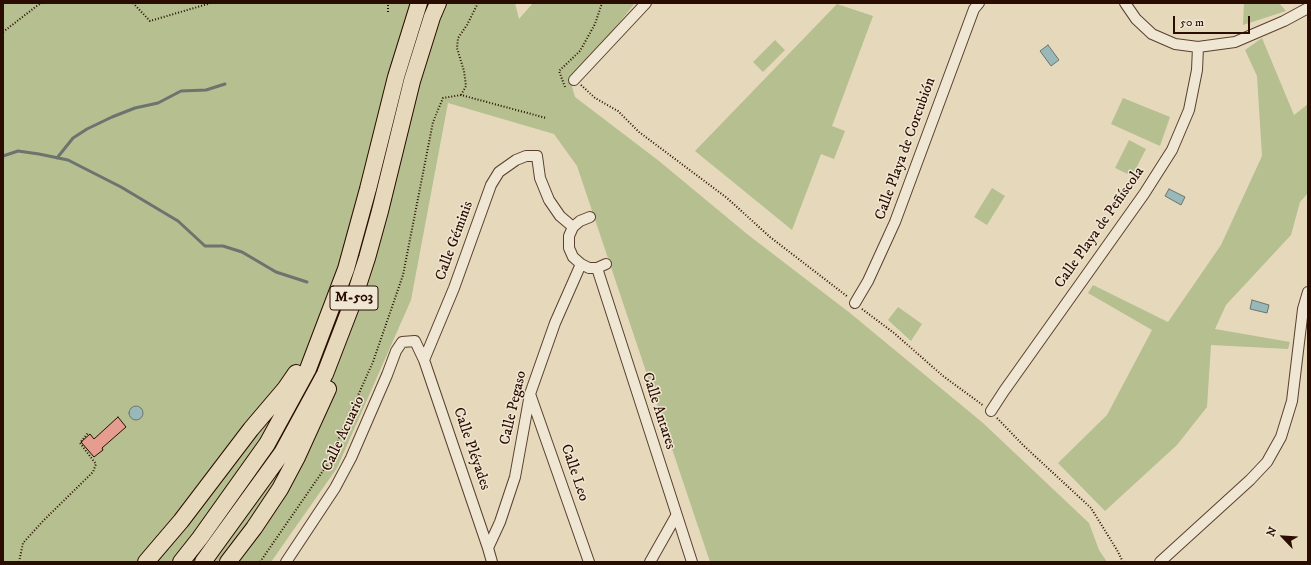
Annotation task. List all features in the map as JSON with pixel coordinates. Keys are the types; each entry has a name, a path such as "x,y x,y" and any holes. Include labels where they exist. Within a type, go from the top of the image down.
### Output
{"highway":[{"name":"M-503","path":"181,562 200,538 267,444 308,369 346,269 396,77 419,3"},
{"name":"M-503","path":"203,562 282,453 325,374 352,304 367,258 412,81 432,17 438,3"},
{"name":"M-503","path":"228,562 254,528 280,489 297,457 334,376 362,306 377,258 380,211"},
{"name":"M-503","path":"146,562 181,521 251,429 285,389 304,360 346,269"}],"street":[{"path":"577,82 646,3"},
{"name":"Calle Playa de Corcubión","path":"855,303 868,281 895,222 974,9 979,3"},
{"path":"1125,3 1136,19 1152,34 1175,44 1198,47 1235,42 1284,21 1308,8"},
{"name":"Calle Playa de Peñíscola","path":"991,411 1144,194 1172,150 1189,110 1197,70 1198,47"},
{"name":"Calle Géminis","path":"424,360 454,288 491,185 499,172 516,160 526,156 537,156 540,178 549,200 560,216 572,227"},
{"path":"581,264 573,257 569,248 569,236 572,227 580,221 590,217"},
{"name":"Calle Antares","path":"581,264 589,268 601,266 676,516 692,562"},
{"name":"Calle Pegaso","path":"488,548 500,522 515,477 530,394 555,323 581,264"},
{"path":"1160,562 1250,480 1267,462 1281,437 1292,401 1303,309 1308,292"},
{"name":"Calle Acuario","path":"286,562 335,488 351,458 396,351 402,342 415,341 424,360"},
{"name":"Calle Pléyades","path":"424,360 488,548"},
{"name":"Calle Leo","path":"530,394 589,562"},
{"path":"650,562 676,516"},
{"path":"488,548 492,562"}],"path":[{"path":"3,32 38,4 42,3"},
{"path":"132,3 150,20 211,3"},
{"path":"388,3 388,12"},
{"path":"461,94 466,86 464,71 457,48 458,38 467,26 478,3"},
{"path":"565,87 559,72 580,51 595,24 602,3"},
{"path":"577,82 595,98 618,111 640,132 727,198 770,237 894,333 942,376 991,411 1024,446 1091,508 1123,562"},
{"path":"260,562 327,465 373,362 403,275 433,122 443,98 461,94 546,118"},
{"path":"20,562 23,543 43,521 93,472 96,464 80,443 88,433"}],"green space":[{"path":"3,3 515,3 519,19 533,3 635,3 571,83 575,97 659,161 747,234 850,313 983,423 1089,523 1099,550 1107,562 710,562 577,166 554,134 448,103 411,300 337,468 271,562 3,562"},
{"path":"1244,3 1279,3 1286,11 1243,25"},
{"path":"837,4 873,16 832,126 845,131 834,159 821,154 792,230 695,151"},
{"path":"1262,38 1294,115 1308,104 1308,193 1300,202 1291,235 1226,305 1215,329 1290,342 1288,349 1211,345 1207,407 1177,445 1105,511 1058,463 1107,415 1152,330 1088,293 1093,285 1168,322 1221,245 1262,156 1257,76 1245,50"},
{"path":"775,40 785,50 763,72 753,62"},
{"path":"1123,98 1170,117 1160,146 1111,124"},
{"path":"1129,140 1146,149 1132,176 1115,168"},
{"path":"992,188 1005,196 987,225 974,217"},
{"path":"898,307 922,324 911,341 888,320"}],"water":[{"path":"1048,45 1059,60 1051,66 1040,51"},
{"path":"1169,189 1185,197 1181,205 1165,196"},
{"path":"1252,300 1269,305 1267,313 1250,309"},
{"path":"133,406 139,406 143,410 143,416 139,420 133,420 129,416 129,410"}],"building":[{"path":"118,417 126,427 94,457 81,442 90,434 94,439"}],"waterway":[{"path":"57,158 73,138 87,129 112,117 135,108 158,103 181,91 206,90 225,84"},
{"path":"3,156 18,151 68,160 121,187 178,221 205,246 223,246 242,252 276,272 307,282"}]}
